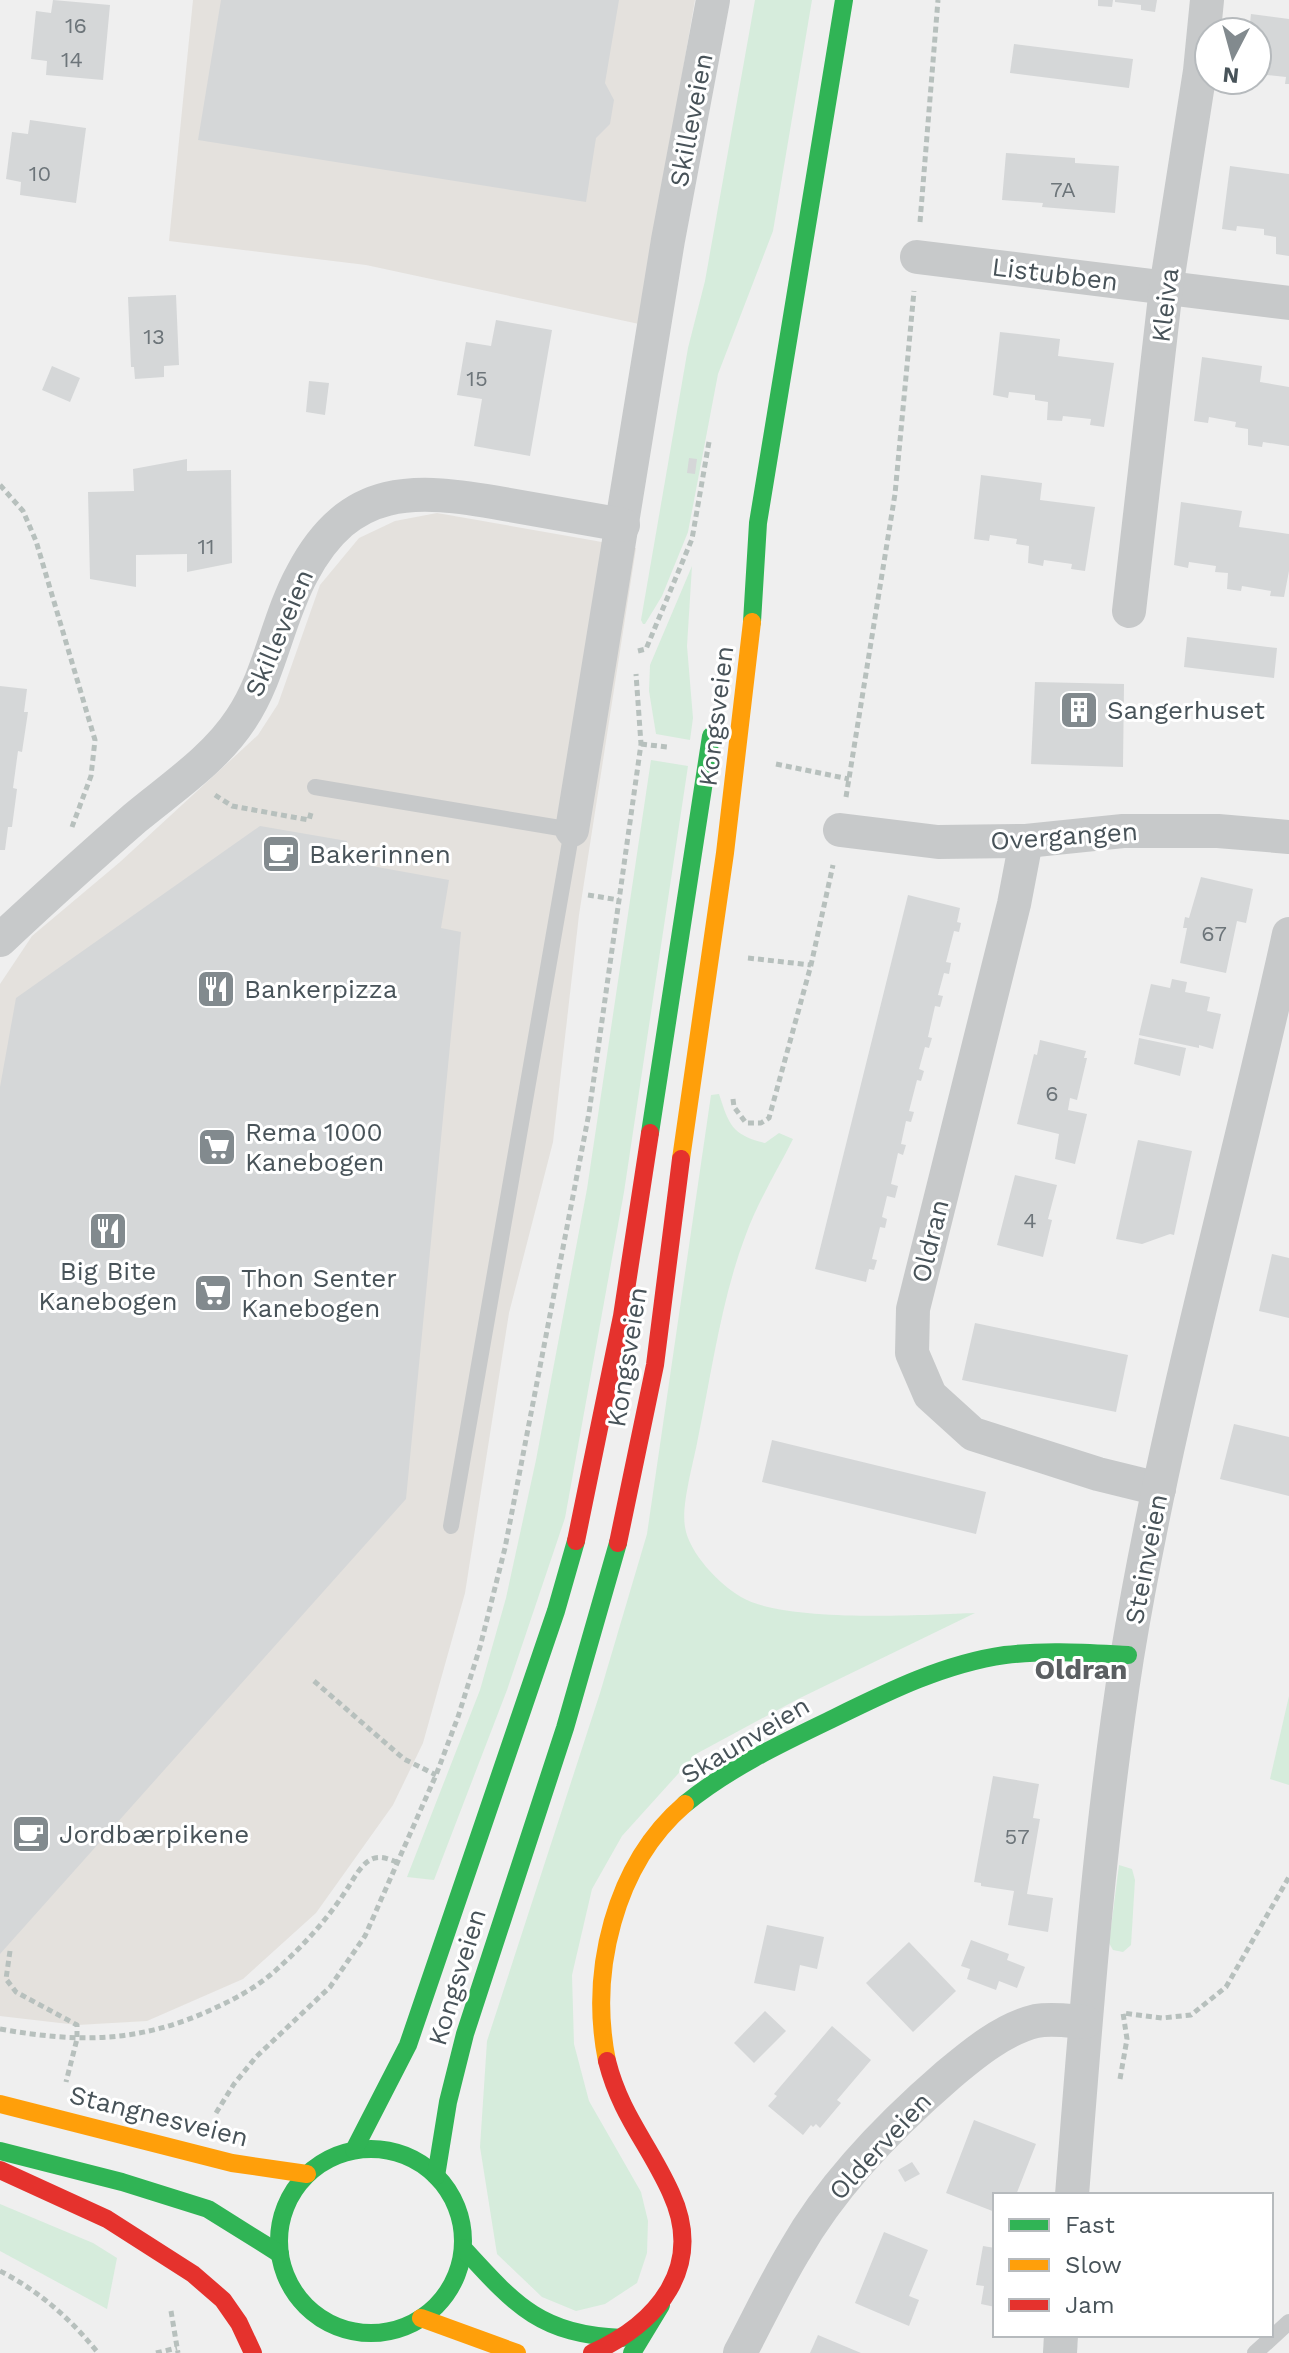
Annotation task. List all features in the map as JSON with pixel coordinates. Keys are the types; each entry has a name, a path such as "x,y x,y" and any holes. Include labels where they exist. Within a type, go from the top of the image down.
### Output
{"main road":[{"name":"Kongsveien","path":"436,2176 448,2102 465,2034 590,1645 621,1534 644,1426 725,853 752,628 758,523 844,0"},
{"name":"Kongsveien","path":"735,606 758,523"},
{"name":"Kongsveien","path":"354,2150 408,2045 556,1611 581,1521 622,1316 714,721"},
{"name":"Skaunveien","path":"627,2345 671,2289 682,2248 682,2221 659,2170 617,2094 603,2035 603,1970 611,1928 622,1896 640,1860 661,1829 681,1808 718,1780 777,1745 876,1696 926,1676 988,1658 1040,1652 1128,1655"},
{"name":"Stangnesveien","path":"0,2104 232,2163 307,2174"},
{"path":"354,2150 390,2150 407,2156 436,2176 447,2188 460,2217 463,2248 450,2288 433,2310 382,2333 338,2327 312,2312 290,2286 280,2254 281,2219 287,2202 307,2174 337,2155 354,2150"},
{"path":"0,2151 122,2182 208,2209 280,2254"},
{"path":"0,2170 107,2219 193,2274 223,2300 239,2323 253,2353"},
{"path":"463,2248 514,2304 542,2323 563,2331 627,2345"},
{"path":"312,2312 315,2339"},
{"path":"421,2318 517,2353"},
{"path":"389,2353 396,2329"},
{"path":"592,2353 627,2345"}],"street":[{"name":"Skilleveien","path":"572,830 661,285 713,0"},
{"name":"Kleiva","path":"1129,611 1166,288 1200,71 1207,0"},
{"name":"Listubben","path":"917,257 1289,303"},
{"name":"Skilleveien","path":"0,940 83,863 221,744 242,717 301,576 321,541 368,504 418,493 451,495 623,525"},
{"name":"Overgangen","path":"840,830 938,842 1026,841 1123,831 1218,831 1289,837"},
{"name":"Oldran","path":"1026,841 1014,904 913,1309 912,1353 930,1395 973,1434 1098,1474 1159,1489"},
{"name":"Steinveien","path":"1072,2193 1106,1807 1128,1655 1179,1394 1287,949"},
{"name":"Olderveien","path":"740,2353 795,2248 830,2198 873,2147 927,2094 976,2051 1019,2027 1037,2021 1085,2022"}],"lane":[{"path":"315,787 572,830 451,1526"},
{"path":"1273,2337 1289,2322"},
{"path":"1255,2353 1273,2337"}],"path":[{"path":"732,1093 734,1107 743,1121 761,1123 769,1118 811,965 840,830 895,494 938,0"},
{"path":"633,652 646,649 692,539 709,442"},
{"path":"0,485 23,511 36,541 95,740 91,776 73,819 70,836"},
{"path":"637,680 641,744 663,747"},
{"path":"780,765 849,779"},
{"path":"211,793 232,806 309,820 315,787"},
{"path":"744,973 748,943"},
{"path":"746,958 811,965"},
{"path":"314,1681 404,1759 436,1775"},
{"path":"0,2029 77,2039 120,2037 164,2029 236,1999 270,1975 299,1950 334,1909 362,1866 373,1858 399,1863"},
{"path":"1123,2013 1162,2018 1191,2015 1226,1987 1289,1877"},
{"path":"10,1951 6,1979 16,1992 77,2025 77,2039"},
{"path":"0,2271 29,2287 58,2310 98,2353"},
{"path":"156,2353 178,2351 171,2302"}],"shaded area":[{"path":"193,0 695,0 639,324 366,265 169,241"},
{"path":"437,513 636,548 579,915 553,1142 509,1313 465,1593 423,1743 393,1805 316,1913 243,1979 147,2021 77,2025 0,2016 0,984 32,936 120,862 258,735 278,704 320,585 359,538 395,521"}],"green space":[{"path":"755,0 812,0 773,231 718,374 688,532 662,596 643,624 641,620 688,348 705,281"},
{"path":"692,566 687,646 693,718 690,740 656,734 649,691 650,665"},
{"path":"651,760 688,766 624,1192 565,1518 507,1690 434,1880 407,1877 480,1690 506,1598 536,1460 587,1189"},
{"path":"719,1094 729,1121 745,1136 765,1143 779,1133 793,1139 750,1224 723,1311 686,1495 685,1527 692,1547 706,1567 724,1584 741,1597 761,1605 789,1611 854,1616 975,1613 798,1699 696,1754 622,1836 592,1889 572,1975 574,2044 589,2101 641,2192 648,2221 647,2253 637,2283 605,2304 576,2311 542,2297 497,2254 480,2147 487,2041 600,1693 647,1534 711,1095"},
{"path":"1289,1696 1289,1785 1270,1779"},
{"path":"1119,1865 1132,1869 1135,1880 1131,1945 1123,1952 1113,1950 1109,1943"},
{"path":"0,2204 93,2243 117,2258 107,2309 0,2251"}],"building":[{"path":"53,0 110,5 103,80 46,75 47,61 31,59 36,11 51,13"},
{"path":"221,0 619,0 605,83 614,100 610,124 596,138 586,202 198,140"},
{"path":"1098,0 1113,0 1112,7 1098,6"},
{"path":"1115,0 1157,0 1155,12 1141,10 1141,5"},
{"path":"1273,17 1289,19 1289,84 1285,84 1286,77 1273,76"},
{"path":"1014,44 1133,59 1129,88 1010,73"},
{"path":"30,120 86,128 76,203 20,195 21,182 6,179 12,132 28,134"},
{"path":"1006,153 1075,158 1075,163 1119,166 1115,213 1002,200"},
{"path":"1230,166 1289,174 1289,256 1276,254 1276,237 1264,235 1264,229 1237,226 1236,231 1222,229"},
{"path":"176,295 179,365 164,366 164,377 135,379 134,367 131,367 128,297"},
{"path":"496,320 552,330 530,456 474,446 482,399 457,395 466,342 491,346"},
{"path":"1000,332 1060,339 1058,356 1114,363 1104,427 1090,425 1091,419 1063,416 1062,421 1047,420 1048,402 1035,400 1035,395 1009,392 1008,398 993,395"},
{"path":"1202,357 1262,366 1260,382 1289,387 1289,446 1263,442 1262,447 1248,445 1248,429 1235,427 1236,422 1209,417 1208,423 1194,421"},
{"path":"52,366 80,378 70,402 42,390"},
{"path":"309,381 329,383 325,415 306,412"},
{"path":"689,458 697,459 695,474 687,473"},
{"path":"187,459 187,471 231,470 232,563 187,572 187,554 136,555 136,587 90,579 88,492 134,491 133,469"},
{"path":"981,475 1042,483 1040,500 1095,507 1085,571 1071,569 1072,564 1044,560 1043,566 1028,563 1029,546 1016,544 1017,539 990,535 989,541 974,539"},
{"path":"1181,502 1242,511 1239,527 1289,534 1289,571 1284,597 1270,596 1271,591 1242,586 1241,591 1227,589 1228,573 1215,572 1216,566 1189,562 1188,568 1174,565"},
{"path":"1187,637 1277,648 1274,678 1184,667"},
{"name":"Sangerhuset","path":"1035,682 1124,684 1123,767 1031,764"},
{"path":"0,686 27,689 24,712 28,712 22,752 18,751 13,788 17,789 12,827 8,827 5,850 0,850"},
{"name":"Thon Senter Kanebogen","path":"260,826 347,841 344,861 449,880 441,928 461,932 406,1499 0,1954 0,1087 16,998"},
{"path":"1201,877 1253,889 1246,923 1237,921 1226,973 1180,963 1187,928 1183,928 1185,917 1189,918"},
{"path":"908,895 960,908 957,922 961,923 959,932 954,931 946,962 951,963 949,974 944,973 938,995 943,996 940,1007 935,1006 928,1037 932,1038 929,1048 925,1047 919,1069 924,1071 921,1081 917,1080 909,1111 914,1112 911,1122 906,1121 901,1144 906,1145 903,1155 898,1153 891,1184 898,1186 895,1198 887,1196 882,1217 887,1219 885,1228 880,1227 872,1259 877,1260 874,1270 869,1269 866,1282 815,1269"},
{"path":"1172,979 1187,982 1185,992 1210,997 1207,1011 1221,1014 1213,1049 1139,1035 1151,984 1170,988"},
{"path":"1139,1038 1186,1048 1180,1076 1134,1064"},
{"path":"1040,1040 1086,1051 1077,1100 1070,1098 1068,1110 1087,1114 1075,1164 1055,1159 1059,1134 1017,1124"},
{"path":"1138,1140 1192,1151 1174,1235 1142,1244 1116,1239"},
{"path":"1015,1175 1057,1185 1043,1257 997,1245"},
{"path":"1272,1254 1289,1258 1289,1318 1259,1311"},
{"path":"975,1323 1128,1355 1116,1412 962,1380"},
{"path":"1234,1424 1289,1437 1289,1496 1220,1479"},
{"path":"772,1440 986,1492 976,1534 762,1482"},
{"path":"993,1776 1039,1784 1033,1818 1040,1819 1027,1894 1053,1898 1048,1932 1008,1925 1014,1891 974,1882"},
{"path":"767,1925 824,1937 817,1969 800,1965 795,1991 754,1983"},
{"path":"971,1940 1009,1954 1007,1960 1025,1967 1017,1988 999,1981 996,1990 967,1979 970,1969 961,1966"},
{"path":"909,1942 956,1991 913,2032 866,1983"},
{"path":"765,2011 786,2031 754,2063 734,2043"},
{"path":"832,2026 871,2060 837,2100 841,2103 820,2128 816,2124 811,2125 803,2135 768,2106 777,2096 774,2094"},
{"path":"974,2120 1036,2144 1017,2193 993,2193 993,2211 946,2193"},
{"path":"912,2162 920,2174 905,2182 898,2170"},
{"path":"884,2232 928,2250 909,2296 919,2300 909,2326 855,2303"},
{"path":"983,2246 993,2248 993,2307 981,2304 984,2286 976,2285"},
{"path":"818,2335 861,2353 810,2353"}],"traffic: fast":[{"path":"752,622 758,523 844,0"},
{"path":"650,1133 711,736"},
{"path":"354,2150 408,2045 556,1611 576,1541"},
{"path":"436,2176 448,2102 465,2034 565,1728 618,1543"},
{"path":"685,1804 718,1780 772,1749 936,1672 982,1659 1020,1653 1128,1655"},
{"path":"371,2149 406,2156 436,2176 456,2206 463,2241 456,2276 436,2306 406,2326 371,2333 336,2326 306,2306 286,2276 279,2241 286,2206 306,2176 336,2156 371,2149"},
{"path":"0,2151 122,2182 208,2209 280,2254"},
{"path":"463,2248 499,2286 532,2313 570,2330 622,2338"},
{"path":"632,2353 661,2305"}],"traffic: slow":[{"path":"681,1159 725,853 752,622"},
{"path":"607,2061 602,2027 602,1992 605,1957 613,1922 624,1889 640,1857 685,1804"},
{"path":"0,2104 232,2163 307,2174"},
{"path":"421,2318 517,2353"}],"traffic: jam":[{"path":"576,1541 622,1316 650,1133"},
{"path":"618,1543 655,1365 681,1159"},
{"path":"592,2353 616,2341 655,2309 669,2290 678,2268 682,2245 680,2220 671,2193 620,2098 607,2061"},
{"path":"0,2170 107,2219 193,2274 223,2300 239,2323 253,2353"}],"place":[{"name":"Sangerhuset","path":"1079,710"},
{"name":"Bakerinnen","path":"281,854"},
{"name":"Bankerpizza","path":"216,989"},
{"name":"Rema 1000 Kanebogen","path":"217,1147"},
{"name":"Big Bite Kanebogen","path":"108,1231"},
{"name":"Thon Senter Kanebogen","path":"213,1293"},
{"name":"Jordbærpikene","path":"31,1834"}],"district":[{"name":"Oldran","path":"1081,1669"}]}
